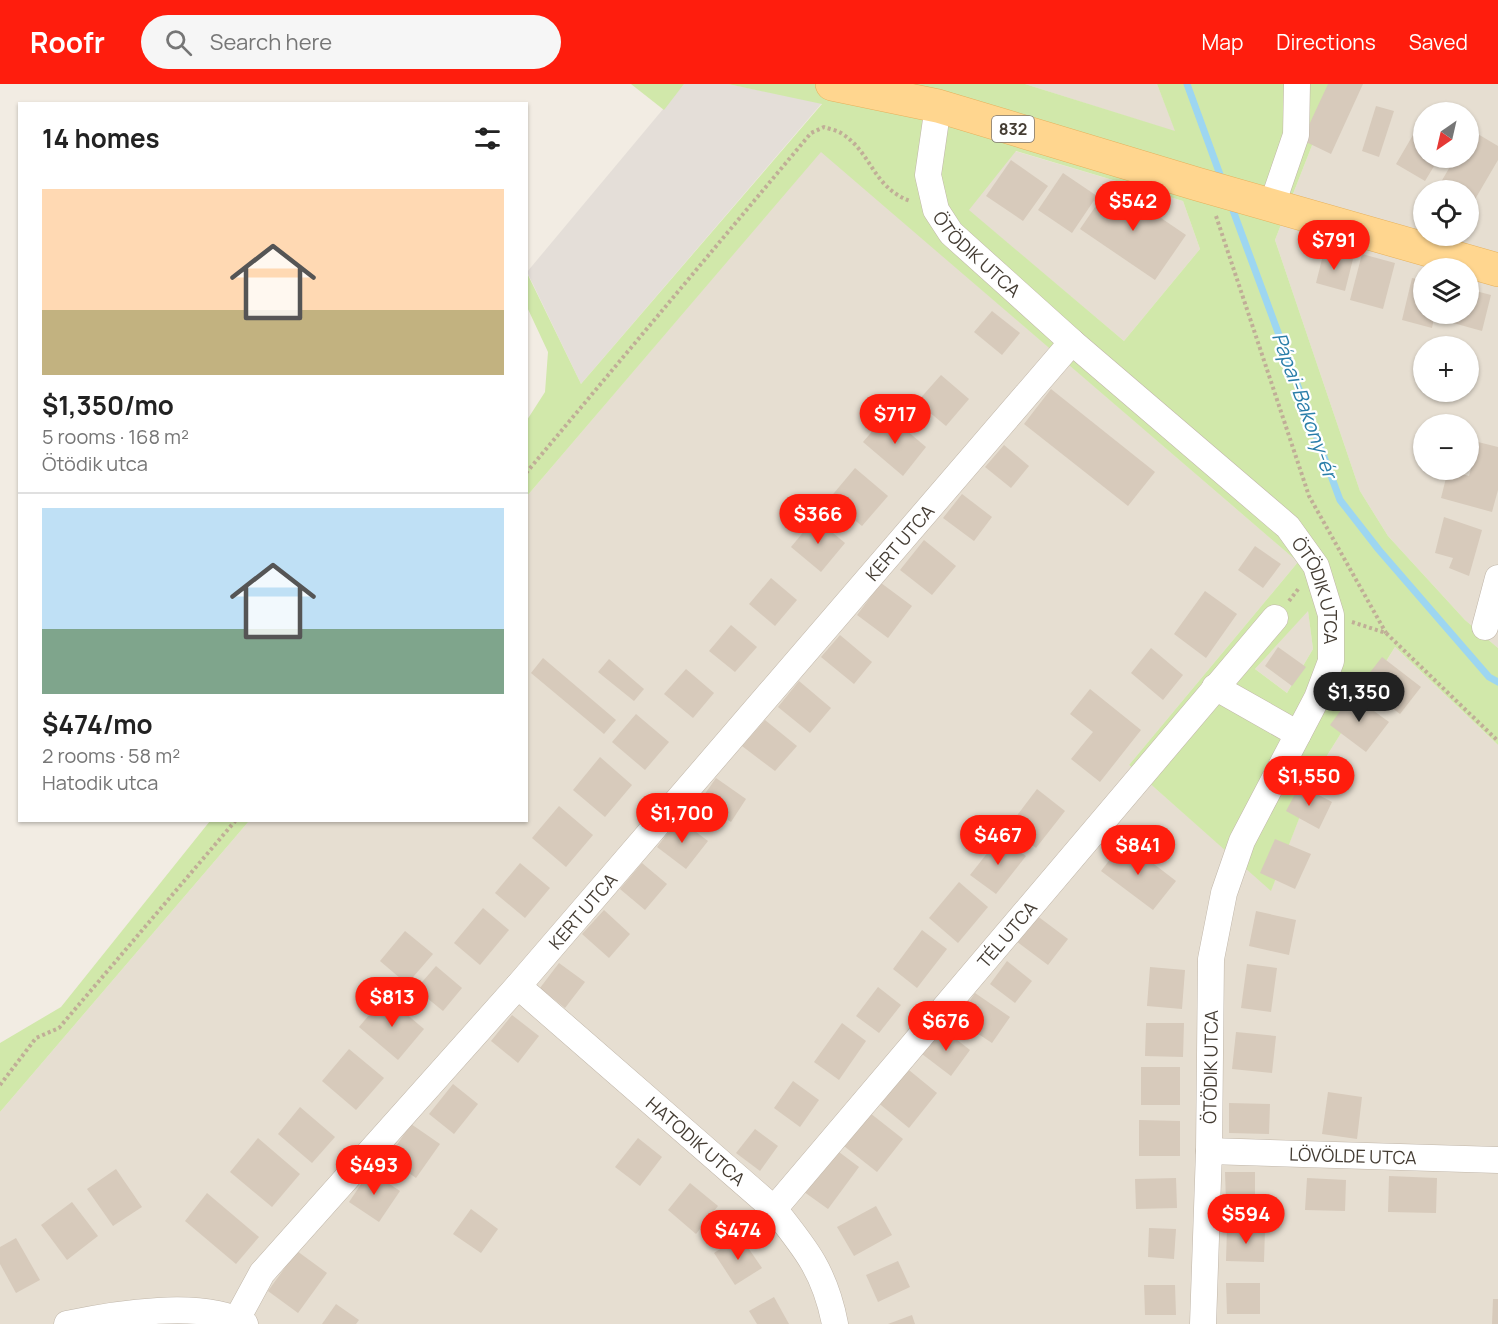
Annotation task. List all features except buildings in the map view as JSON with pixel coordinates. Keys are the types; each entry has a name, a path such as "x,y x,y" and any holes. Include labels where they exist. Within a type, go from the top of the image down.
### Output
{"main road":[{"name":"832","path":"832,84 938,106 1202,186 1498,270"}],"street":[{"path":"1261,202 1296,135 1297,84"},
{"name":"ÖTÖDIK UTCA","path":"938,106 928,175 936,210 951,233 1071,342 1288,527 1316,566 1331,615 1331,661 1317,698 1242,841 1224,893 1211,959 1209,1150 1203,1324"},
{"name":"KERT UTCA","path":"241,1321 262,1274 518,986 1071,342"},
{"path":"1485,627 1498,578"},
{"name":"TÉL UTCA","path":"774,1209 1275,618"},
{"path":"1215,687 1298,734"},
{"name":"HATODIK UTCA","path":"518,986 774,1209 803,1245 822,1277 835,1324"},
{"name":"LÖVÖLDE UTCA","path":"1209,1150 1498,1160"},
{"path":"67,1324 92,1318 154,1311 202,1312 241,1321"}],"path":[{"path":"528,471 811,133 824,127 841,133 858,147 885,186 896,196 936,210"},
{"path":"1202,186 1309,496 1386,633 1498,741"},
{"path":"1275,618 1316,566"},
{"path":"1331,615 1386,633"},
{"path":"0,1085 36,1038 59,1028 234,822"}],"shaded area":[{"path":"684,84 728,84 822,103 581,384 528,271"},
{"path":"1025,84 1157,84 1176,132"},
{"path":"1336,84 1498,84 1498,648 1465,620 1388,536 1360,491 1275,240"},
{"path":"821,151 1298,562 1129,765 1271,890 1318,770 1395,647 1498,745 1498,1324 0,1324 0,1112 248,822 528,822 528,495"},
{"path":"1015,151 1183,201 1200,249 1124,341 968,210"},
{"path":"1308,610 1313,649 1287,693 1255,669"}],"green space":[{"path":"631,84 684,84 664,110"},
{"path":"728,84 1025,84 1175,131 1157,84 1336,84 1275,240 1360,491 1388,536 1465,620 1498,648 1498,745 1395,647 1318,770 1271,891 1129,765 1298,562 821,152 528,495 528,418 545,392 548,352 528,309 528,275 581,384 822,104","holes":["1016,151 1183,201 1200,249 1124,341 969,210","1308,611 1313,649 1287,693 1255,669"]},
{"path":"209,822 248,822 0,1112 0,1043 61,1007"}],"waterway":[{"name":"Pápai-Bakony-ér","path":"1187,84 1222,180"},
{"name":"Pápai-Bakony-ér","path":"1231,205 1340,500 1379,550 1489,677 1498,682"}]}
